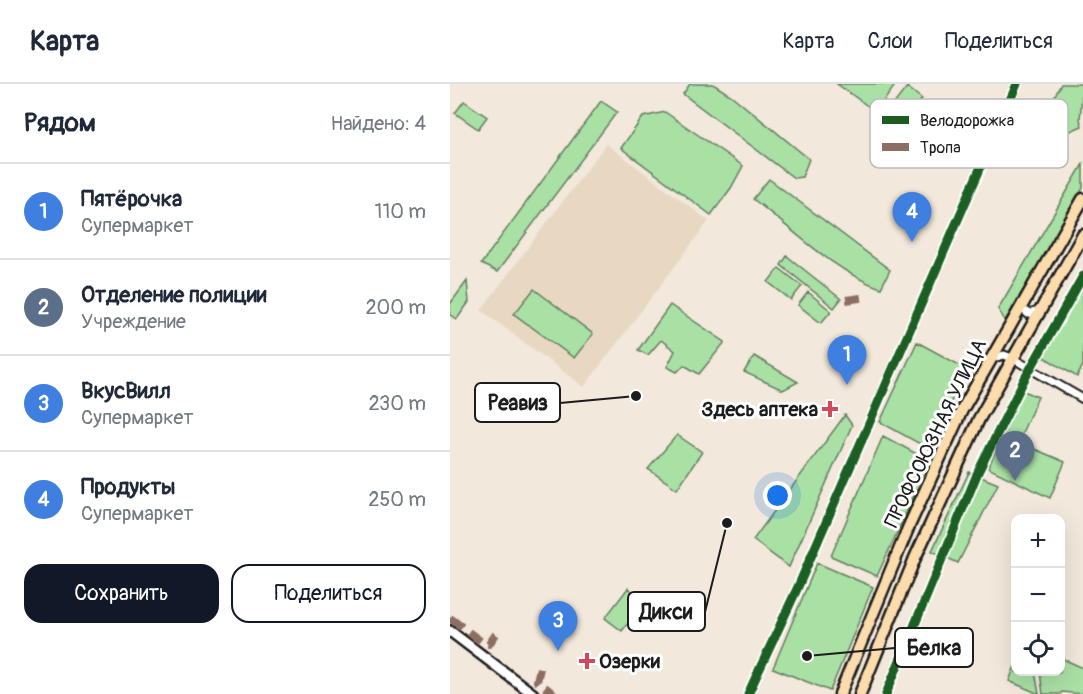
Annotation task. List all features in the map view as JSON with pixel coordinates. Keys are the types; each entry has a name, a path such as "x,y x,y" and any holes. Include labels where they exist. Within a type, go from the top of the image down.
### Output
{"main road":[{"name":"ПРОФСОЮЗНАЯ УЛИЦА","path":"840,694 938,461 988,360 1083,199"},
{"name":"ПРОФСОЮЗНАЯ УЛИЦА","path":"860,694 949,482 979,418 1083,235"},
{"path":"450,630 532,694"}],"street":[{"path":"1010,99 1017,84"},
{"path":"748,694 797,589 980,168"},
{"path":"1022,301 1023,309 1028,314 1040,310"},
{"path":"988,360 997,356 1012,358 1083,399"}],"shaded area":[{"path":"606,144 709,221 584,387 481,310"}],"green space":[{"path":"690,84 713,84 732,96 809,159 802,177 794,178 683,94"},
{"path":"837,84 896,84 885,99 870,99 870,108"},
{"path":"1061,84 1083,84 1080,119 1082,126 1068,132 1068,99 1053,99"},
{"path":"907,87 922,99 898,99"},
{"path":"464,101 487,117 478,129 455,113"},
{"path":"601,101 617,112 497,272 481,264"},
{"path":"665,112 743,166 731,188 711,215 621,148 643,117"},
{"path":"1083,164 1083,188 1005,321 998,309"},
{"path":"769,179 890,270 881,288 847,272 831,261 753,199"},
{"path":"787,256 841,299 834,308 781,265"},
{"path":"779,268 802,286 791,300 768,282"},
{"path":"467,281 469,302 457,319 450,314 450,304"},
{"path":"1083,282 1083,365 1077,377 1042,356"},
{"path":"534,289 593,334 574,358 514,314"},
{"path":"808,292 831,311 821,323 798,305"},
{"path":"670,305 725,342 699,374 684,365 677,372 667,367 675,351 661,340 648,355 638,350"},
{"path":"917,342 965,368 931,450 880,422"},
{"path":"754,356 798,382 783,390 744,372"},
{"path":"1024,391 1038,397 1018,442 1065,462 1050,498 988,468"},
{"path":"845,415 852,425 789,567 753,540"},
{"path":"677,435 702,452 677,489 648,469"},
{"path":"883,436 930,461 877,576 831,556"},
{"path":"969,472 998,484 958,563 932,551"},
{"path":"817,563 873,587 830,691 773,668"},
{"path":"628,588 645,601 622,631 605,618"},
{"path":"1065,660 1083,668 1083,694 1062,692 1043,694 1041,676 1065,676"},
{"path":"1011,676 1036,676 1039,694 1009,681"}],"marked path":[{"path":"846,300 867,297"},
{"path":"450,618 483,643 489,644 496,634"},
{"path":"540,668 537,681 554,694"}],"cycle path":[{"path":"1010,99 1017,84"},
{"path":"748,694 797,589 980,168"},
{"path":"886,694 978,472 1024,380 1083,276"}],"place":[{"name":"Продукты","path":"912,242"},
{"name":"Пятёрочка","path":"847,385"},
{"name":"Реавиз","path":"636,396"},
{"name":"Здесь аптека","path":"830,409"},
{"name":"Отделение полиции","path":"1015,481"},
{"name":"Дикси","path":"727,523"},
{"name":"ВкусВилл","path":"558,651"},
{"name":"Белка","path":"807,656"},
{"name":"Озерки","path":"587,661"}]}
